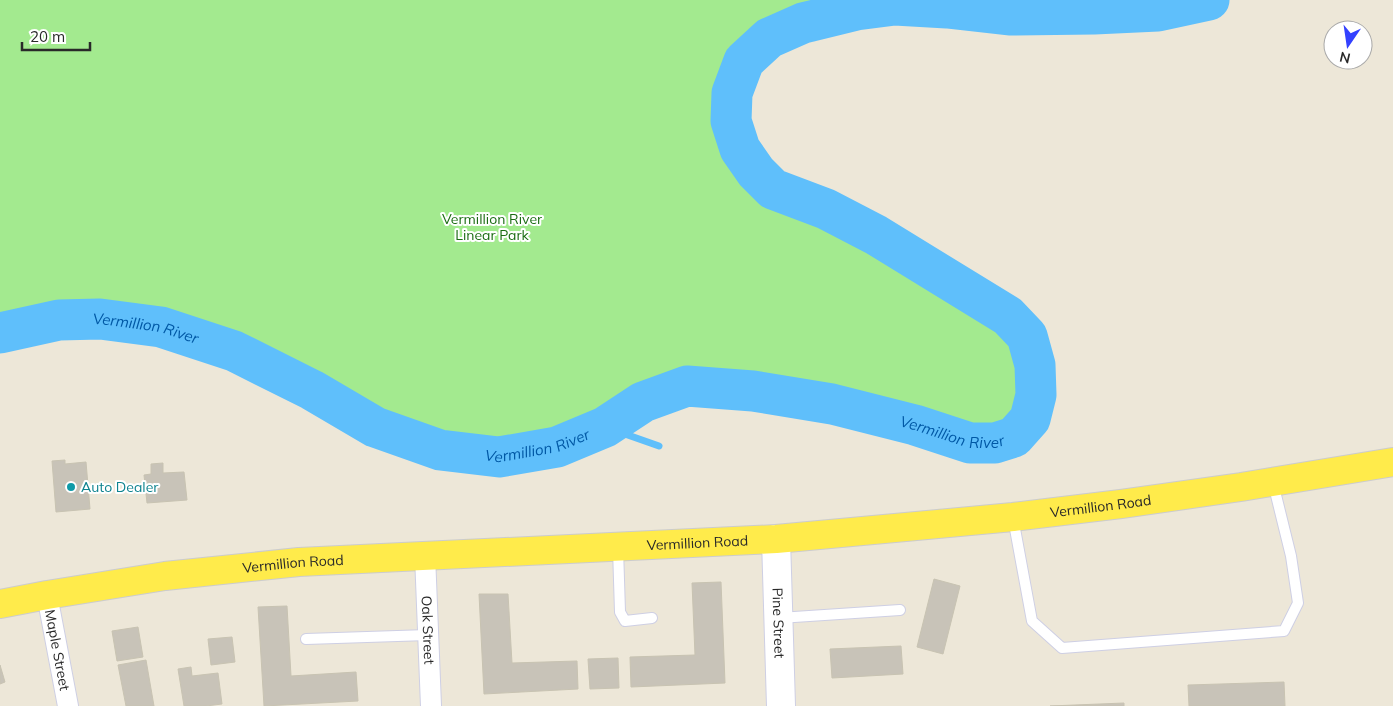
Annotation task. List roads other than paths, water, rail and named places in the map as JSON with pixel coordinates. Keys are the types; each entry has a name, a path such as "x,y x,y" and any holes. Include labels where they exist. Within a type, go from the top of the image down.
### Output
{"main road":[{"name":"Vermillion Road","path":"0,604 165,576 299,562 776,539 1013,517 1130,503 1393,462"}],"street":[{"name":"Pine Street","path":"776,539 781,706"},
{"name":"Oak Street","path":"425,555 430,706"},
{"name":"Maple Street","path":"47,595 68,706"}],"lane":[{"path":"1013,517 1032,621 1062,648 1284,631 1298,603 1291,556 1273,482"},
{"path":"618,546 620,612 624,621 652,618"},
{"path":"778,618 900,610"},
{"path":"306,639 428,635"}],"waterway":[{"name":"Vermillion River","path":"895,5 899,0"},
{"name":"Vermillion River","path":"0,333 59,320 100,319 161,327 234,351 312,390 375,427 440,450 499,457 557,447 605,427 643,402 687,386 753,391 832,404 915,425 970,443 995,443 1014,437 1030,419 1036,395 1035,365 1027,336 1008,316 876,235 826,209 773,189 756,172 740,149 731,121 732,93 744,61 769,38 803,23 856,10 895,5 947,8 1009,15 1094,14 1158,11 1209,0"},
{"path":"605,427 659,446"}],"place":[{"name":"Auto Dealer","path":"71,487"}],"park label":[{"name":"Vermillion River Linear Park","path":"492,227"}]}
